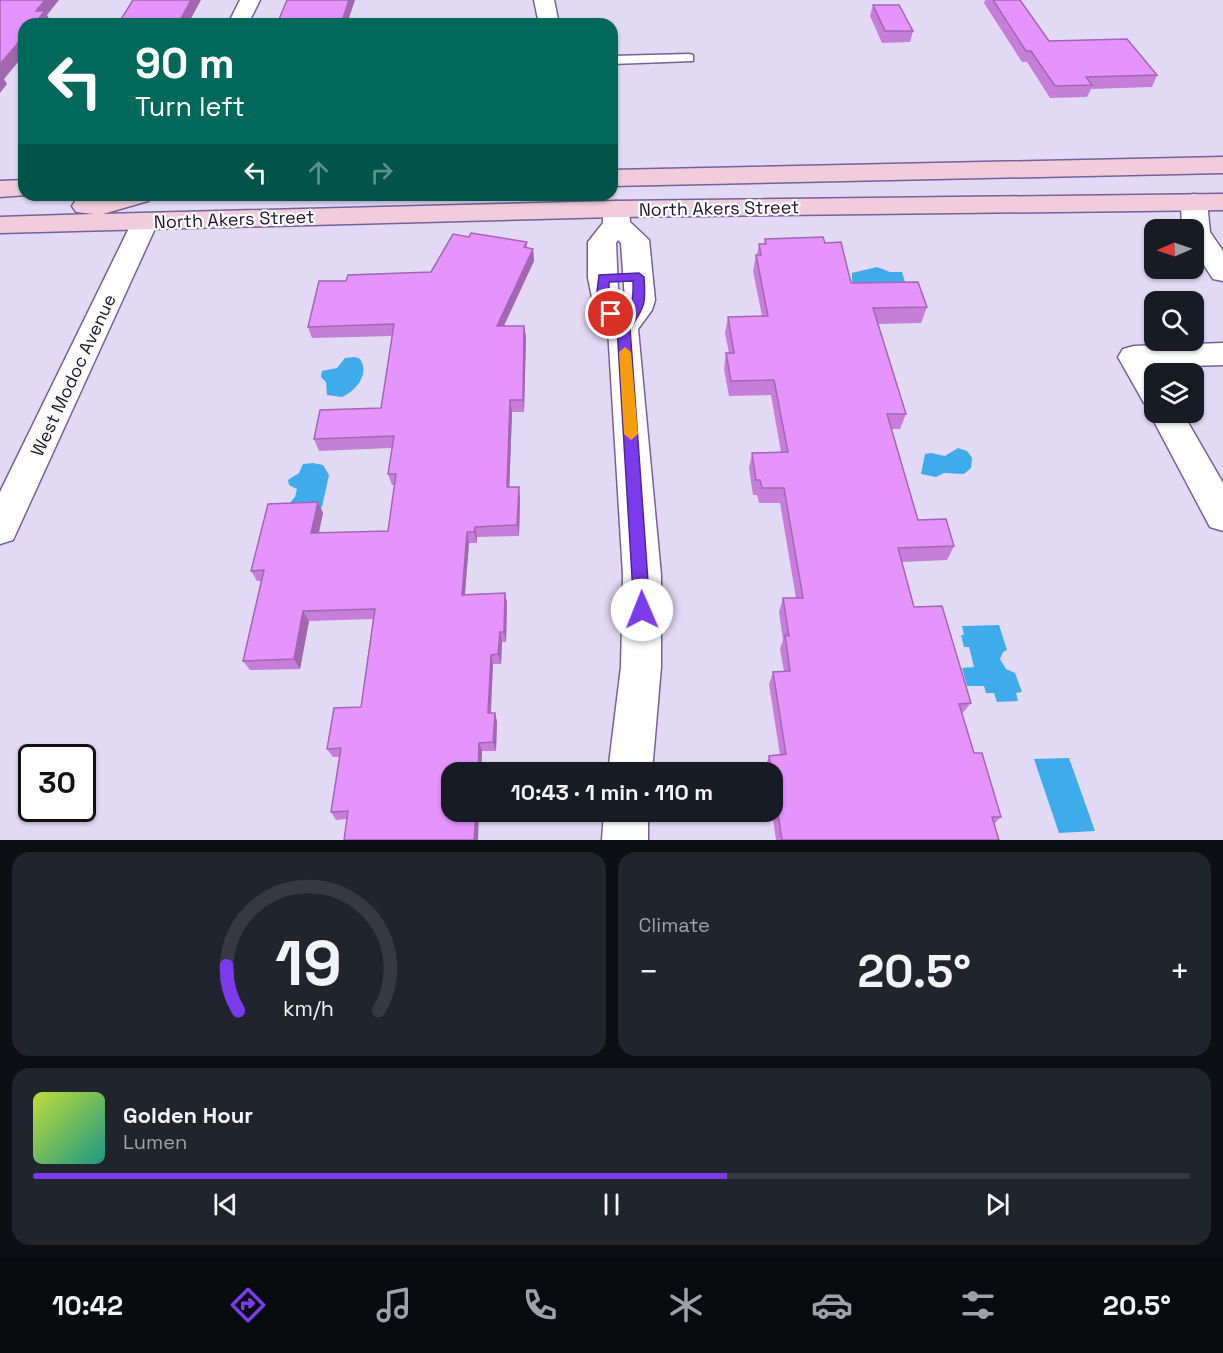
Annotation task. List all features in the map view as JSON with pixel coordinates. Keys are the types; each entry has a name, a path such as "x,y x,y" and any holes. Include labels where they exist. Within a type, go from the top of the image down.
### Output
{"main road":[{"name":"North Akers Street","path":"618,178 1223,165"},
{"path":"617,217 627,194 646,190 778,188 793,174"},
{"path":"1194,202 1184,187 1194,178 1223,174"},
{"path":"36,201 51,205 142,208"},
{"path":"370,214 406,201"},
{"name":"North Akers Street","path":"0,225 142,208 617,217 1223,202"}],"street":[{"path":"241,18 250,0"},
{"path":"544,0 548,18"},
{"path":"1194,202 1223,224"},
{"path":"1194,202 1196,233 1223,272"},
{"name":"West Modoc Avenue","path":"0,529 142,208"},
{"path":"623,327 637,310 640,300 639,277 635,240 617,217 602,242 606,304 623,327 641,564 641,667 631,762"},
{"path":"603,278 639,277"},
{"path":"1144,375 1134,357 1223,354"},
{"path":"1171,423 1223,516"},
{"path":"625,840 626,822"}],"lane":[{"path":"618,60 689,58"}],"water":[{"path":"877,267 890,272 902,272 908,292 856,285 852,282 852,273"},
{"path":"345,358 360,359 363,365 360,381 352,391 342,397 327,395 326,382 321,377 322,371 337,368"},
{"path":"958,448 967,451 972,458 971,468 964,474 944,473 936,477 921,474 925,454 945,456"},
{"path":"303,464 323,465 329,475 322,507 319,509 289,504 295,497 297,489 289,485 288,480 299,473"},
{"path":"999,625 1007,650 1003,652 1000,659 1006,669 1015,673 1022,692 1016,693 1018,701 997,702 994,693 986,693 984,686 967,686 962,668 974,667 969,647 964,647 961,635 964,635 962,626"},
{"path":"1069,758 1095,831 1059,833 1034,759"}],"building":[{"path":"0,0 45,0 36,11 45,11 39,18 18,18 18,43 0,64"},
{"path":"133,0 191,0 181,18 122,18"},
{"path":"287,0 349,0 343,18 280,18"},
{"path":"993,0 1020,0 1049,41 1127,39 1157,75 1086,77 1092,85 1055,86 1031,51 1026,51"},
{"path":"873,5 899,5 913,31 885,31"},
{"path":"471,233 527,242 524,247 533,249 497,326 524,326 523,400 510,400 507,487 519,487 517,525 475,527 474,532 467,532 462,595 505,593 504,632 500,632 498,654 491,655 488,713 495,713 493,742 479,743 478,762 441,762 441,822 475,822 474,840 344,840 348,811 331,812 341,748 327,749 334,708 361,707 375,609 303,611 294,659 243,661 264,570 251,571 268,504 318,502 311,533 388,531 396,474 388,474 394,436 314,439 320,410 381,408 394,324 308,327 319,281 346,281 348,275 431,272 453,234 469,237"},
{"path":"823,237 825,243 841,242 851,283 918,282 927,307 873,308 906,414 887,414 918,520 946,519 954,546 898,548 914,607 942,606 971,703 959,704 974,753 982,753 1001,817 992,817 999,840 782,840 779,822 783,822 783,762 770,762 769,756 786,754 773,672 790,671 785,635 789,636 783,598 803,598 784,488 762,488 760,480 756,480 752,453 788,452 774,380 731,381 726,353 734,353 728,317 768,316 756,255 761,255 759,244 766,244 765,239"}],"slow traffic":[{"path":"625,352 631,434"}],"route":[{"path":"611,314 603,292 603,278 639,277 640,300 637,310 623,327 642,575 642,610"}]}
